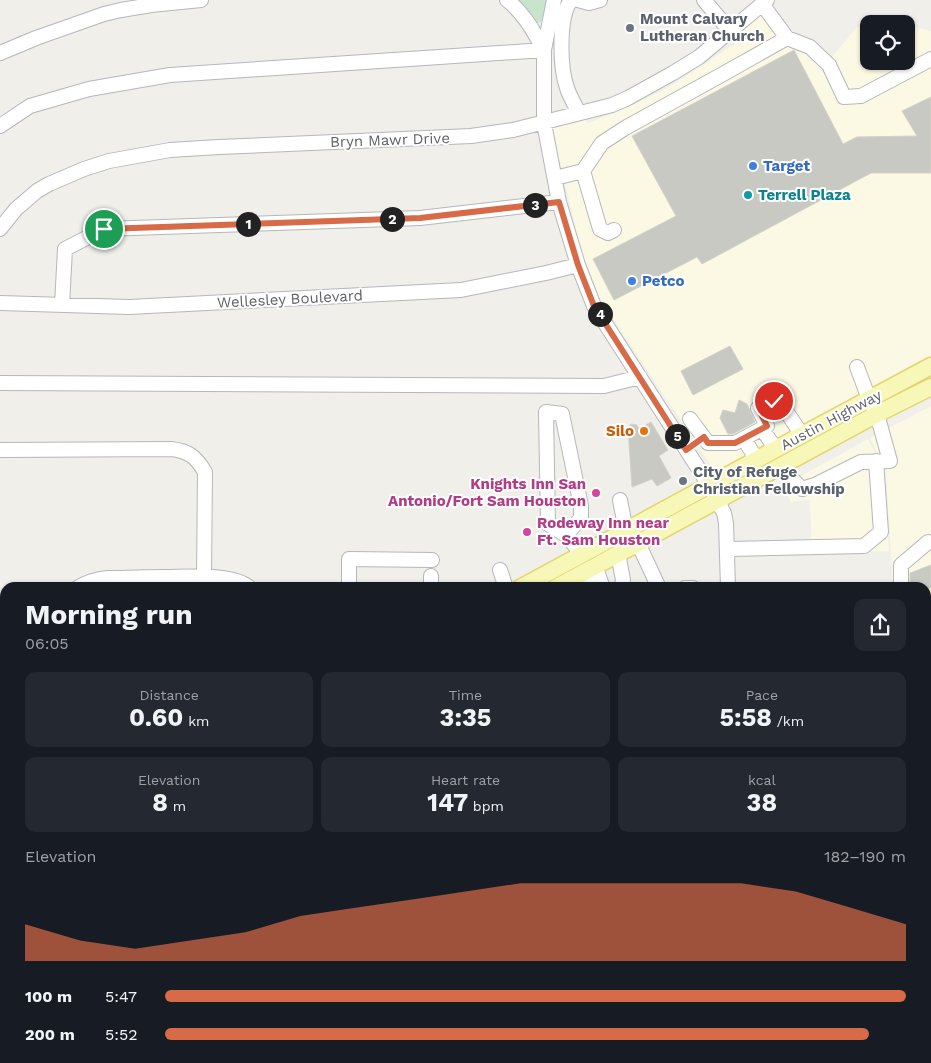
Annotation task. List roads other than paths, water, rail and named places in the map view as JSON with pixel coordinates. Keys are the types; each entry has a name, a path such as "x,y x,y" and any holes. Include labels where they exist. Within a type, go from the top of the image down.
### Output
{"main road":[{"name":"Austin Highway","path":"531,582 931,366"},
{"name":"Austin Highway","path":"565,582 877,414 931,387"}],"street":[{"path":"0,52 104,14 151,5 201,0"},
{"path":"507,0 522,14 544,50"},
{"path":"554,0 544,50 544,122 559,202 578,265 594,306 718,500 726,523 728,582"},
{"path":"571,0 565,12 562,32 562,66 567,89 579,113"},
{"path":"578,0 589,2 600,0"},
{"path":"704,0 730,31"},
{"path":"758,3 787,38 810,47 828,65 844,97 861,96 931,59"},
{"name":"Bryn Mawr Drive","path":"0,229 16,208 37,191 84,169 109,161 170,150 209,147 471,136 513,130 612,105 628,98 699,57 730,31 758,3"},
{"path":"555,178 583,171 602,143 625,128 787,38"},
{"path":"0,126 30,106 89,90 170,75 544,50"},
{"path":"583,171 600,229 608,233 614,230"},
{"path":"62,305 66,249 104,229 420,218 559,202"},
{"name":"Wellesley Boulevard","path":"0,303 129,306 461,290 578,265"},
{"path":"780,467 802,489 861,462 890,461 877,414 869,399 858,367"},
{"path":"0,383 604,386 640,377"},
{"path":"690,419 708,443 735,443 767,426 758,408 774,401 784,408 802,434"},
{"path":"566,535 581,518 582,506 562,414 546,412 548,524 566,535 582,554"},
{"path":"762,429 776,449"},
{"path":"686,450 704,437"},
{"path":"744,439 757,460"},
{"path":"0,450 183,450 199,461 205,472 204,577"},
{"path":"728,549 864,546 881,532 876,461"},
{"path":"620,500 626,531"},
{"path":"901,582 901,565 928,542"},
{"path":"638,543 656,582"},
{"path":"618,553 623,582"},
{"path":"349,582 349,559 432,560"},
{"path":"589,582 590,568"},
{"path":"590,568 599,582"},
{"path":"500,570 504,582"},
{"path":"90,582 108,578 204,577 240,582"}],"place":[{"name":"Mount Calvary Lutheran Church","path":"630,28"},
{"name":"Target","path":"753,166"},
{"name":"Terrell Plaza","path":"748,195"},
{"name":"Petco","path":"632,281"},
{"name":"Silo","path":"644,431"},
{"name":"City of Refuge Christian Fellowship","path":"683,481"},
{"name":"Knights Inn San Antonio/Fort Sam Houston","path":"596,493"},
{"name":"Rodeway Inn near Ft. Sam Houston","path":"527,532"}]}
